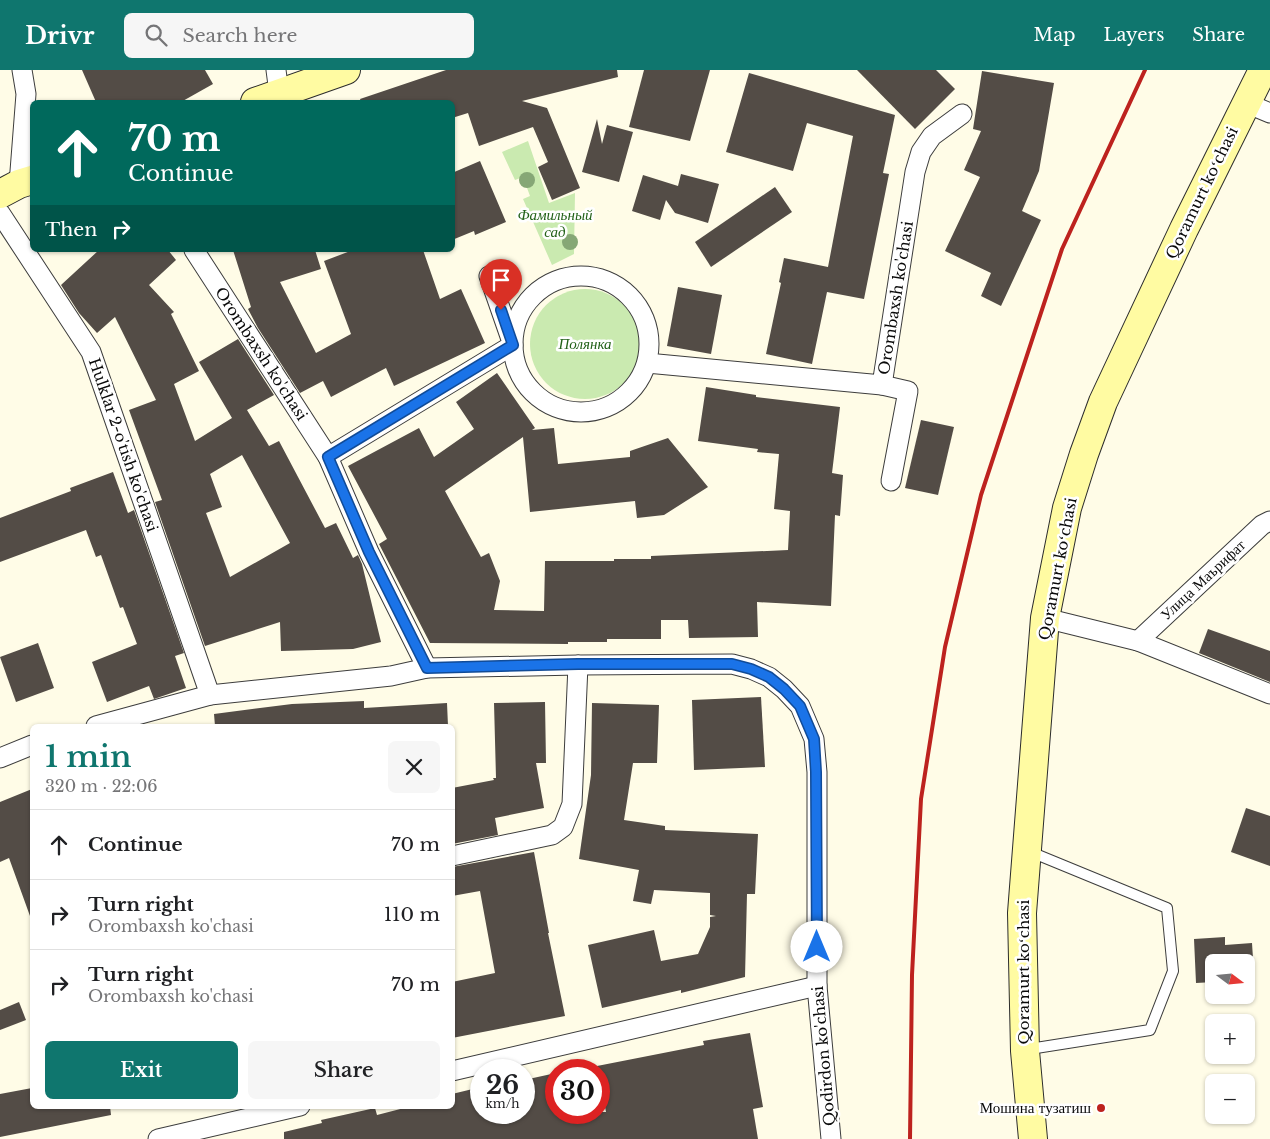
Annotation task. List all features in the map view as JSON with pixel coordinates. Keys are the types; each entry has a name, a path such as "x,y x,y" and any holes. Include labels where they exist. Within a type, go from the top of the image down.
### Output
{"main road":[{"path":"270,89 346,70"},
{"name":"Qoramurt koʻchasi","path":"1033,1139 1025,1051 1022,913 1050,619 1067,508 1103,402 1184,229 1263,70"},
{"name":"Qoramurt koʻchasi","path":"1044,1139 1036,1048 1033,917 1050,619 1078,510 1113,406 1199,226 1264,111 1270,84"}],"street":[{"path":"17,186 26,94 22,70"},
{"name":"Orombaxsh ko'chasi","path":"647,363 882,385 915,172 921,152 932,136 962,114"},
{"name":"Hulklar 2-o'tish ko'chasi","path":"0,214 91,352 210,695"},
{"name":"Orombaxsh ko'chasi","path":"195,252 328,457 369,552 427,668"},
{"path":"489,276 513,345 516,364 524,382 537,397 553,407 572,412 592,412 610,406 627,396 639,380 647,363 650,339 644,316 631,297 613,283 590,276 567,277 546,286 528,301 516,322 513,345"},
{"path":"328,457 513,345"},
{"path":"882,385 908,391 890,481"},
{"name":"Улица Маърифат","path":"1138,641 1262,525 1270,521"},
{"path":"1050,619 1138,641 1270,694"},
{"path":"103,724 210,695 391,676 427,668 578,664 572,804 563,827 552,835 455,855"},
{"name":"Qodirdon ko'chasi","path":"578,664 732,664 751,669 769,677 800,706 814,739 816,772 817,986 831,1139"},
{"path":"0,758 30,746"},
{"path":"455,1070 817,986"},
{"path":"158,1139 287,1109"}],"lane":[{"path":"1036,1048 1150,1030 1173,971 1168,908 1038,855"}],"green space":[{"name":"Фамильный сад","path":"528,141 549,203 575,193 574,254 552,265 523,199 530,196 523,177 515,180 502,152"},
{"name":"Полянка","path":"585,289 606,293 624,305 636,323 640,344 636,365 624,383 606,395 585,399 564,395 546,383 534,365 530,344 534,323 546,305 564,293"}],"building":[{"path":"82,70 205,70 213,84 185,100 95,100"},
{"path":"446,70 617,70 618,77 522,101 547,108 580,188 552,200 538,167 548,162 533,127 479,146 468,113 455,117 455,100 360,99"},
{"path":"644,70 710,70 690,141 629,127"},
{"path":"857,70 936,70 955,89 915,129"},
{"path":"982,71 1054,83 1039,171 1022,211 1041,220 1001,306 981,296 991,273 945,251 980,177 964,170 981,131 973,129"},
{"path":"749,73 895,115 883,173 889,174 864,299 827,292 812,364 766,354 781,283 779,282 784,258 828,267 853,136 807,123 793,171 726,152"},
{"path":"597,119 602,144 607,125 633,132 619,182 582,172"},
{"path":"480,161 506,222 475,235 474,231 455,239 455,172"},
{"path":"681,174 719,184 708,223 675,213 666,200 660,220 632,211 643,175 678,186"},
{"path":"775,187 792,212 711,267 695,242"},
{"path":"97,252 170,252 176,260 149,285 174,312 171,314 199,371 174,384 195,441 232,418 199,362 238,339 274,395 247,410 269,446 279,441 325,528 336,523 353,558 358,555 362,564 381,642 353,649 281,651 280,622 205,646 155,502 162,500 129,410 156,400 115,317 97,333 79,313 61,285","holes":["242,455 290,543 230,577 206,513 222,507 210,474"]},
{"path":"234,252 316,252 321,269 280,282 316,353 351,334 324,261 348,252 424,252 440,299 461,289 485,343 394,386 386,368 331,397 323,381 300,393 258,328 248,309 251,307"},
{"path":"678,287 722,295 711,354 667,346"},
{"path":"497,373 535,428 532,430 554,428 558,464 630,457 630,451 668,438 708,487 664,515 637,518 635,501 530,512 523,437 445,491 481,557 489,553 500,581 494,610 544,611 545,561 614,561 614,559 651,559 651,556 788,550 790,511 774,509 779,454 757,452 758,449 698,441 706,387 756,395 756,397 840,407 832,473 843,475 840,516 835,515 831,606 757,602 758,637 689,638 688,620 661,620 661,639 607,639 607,642 568,642 568,644 430,643 379,544 387,539 348,466 419,428 434,457 474,429 456,402"},
{"path":"921,420 954,427 938,495 905,488"},
{"path":"113,472 128,513 134,510 184,653 175,656 186,688 154,699 149,686 107,702 92,662 137,644 123,607 120,608 101,555 96,557 86,530 0,562 0,518 71,491 70,488"},
{"path":"1208,629 1270,651 1270,682 1199,653"},
{"path":"38,643 54,688 16,702 0,657"},
{"path":"761,697 765,767 694,770 692,700"},
{"path":"364,701 364,708 447,703 448,724 215,724 214,714 292,704"},
{"path":"545,702 546,763 536,763 544,808 495,818 498,835 455,843 455,787 494,780 493,778 496,778 494,703"},
{"path":"592,703 659,705 657,763 633,763 624,820 665,826 665,830 758,834 755,894 747,894 745,977 681,993 681,990 602,1008 588,945 654,930 661,961 698,954 710,927 710,917 716,916 710,915 710,893 654,890 651,904 633,901 639,870 579,859 591,775"},
{"path":"30,790 30,916 9,858 0,862 0,802"},
{"path":"1246,808 1270,816 1270,866 1231,852"},
{"path":"534,852 565,1016 455,1037 455,981 495,973 480,891 455,895 455,866"},
{"path":"1225,937 1225,945 1252,943 1253,954 1205,954 1205,982 1196,983 1194,939"},
{"path":"19,1002 26,1020 0,1030 0,1010"},
{"path":"750,1033 763,1107 753,1109 758,1139 284,1139 284,1132 322,1123 321,1120 370,1109 375,1109 377,1115 400,1109 455,1109 455,1093 470,1090 470,1124 535,1124 535,1078 545,1075 545,1124 610,1124 610,1063 704,1045 703,1041"},
{"path":"30,1088 30,1109 110,1109 111,1115 0,1137 0,1094"}],"railway":[{"path":"910,1139 912,975 921,799 945,647 981,495 1062,249 1145,70"}],"place":[{"name":"Мошина тузатиш","path":"1101,1108"}],"route":[{"path":"501,310 513,345 328,457 369,552 427,668 578,664 732,664 751,669 769,677 784,689 800,706 814,739 816,772 817,947"}]}
